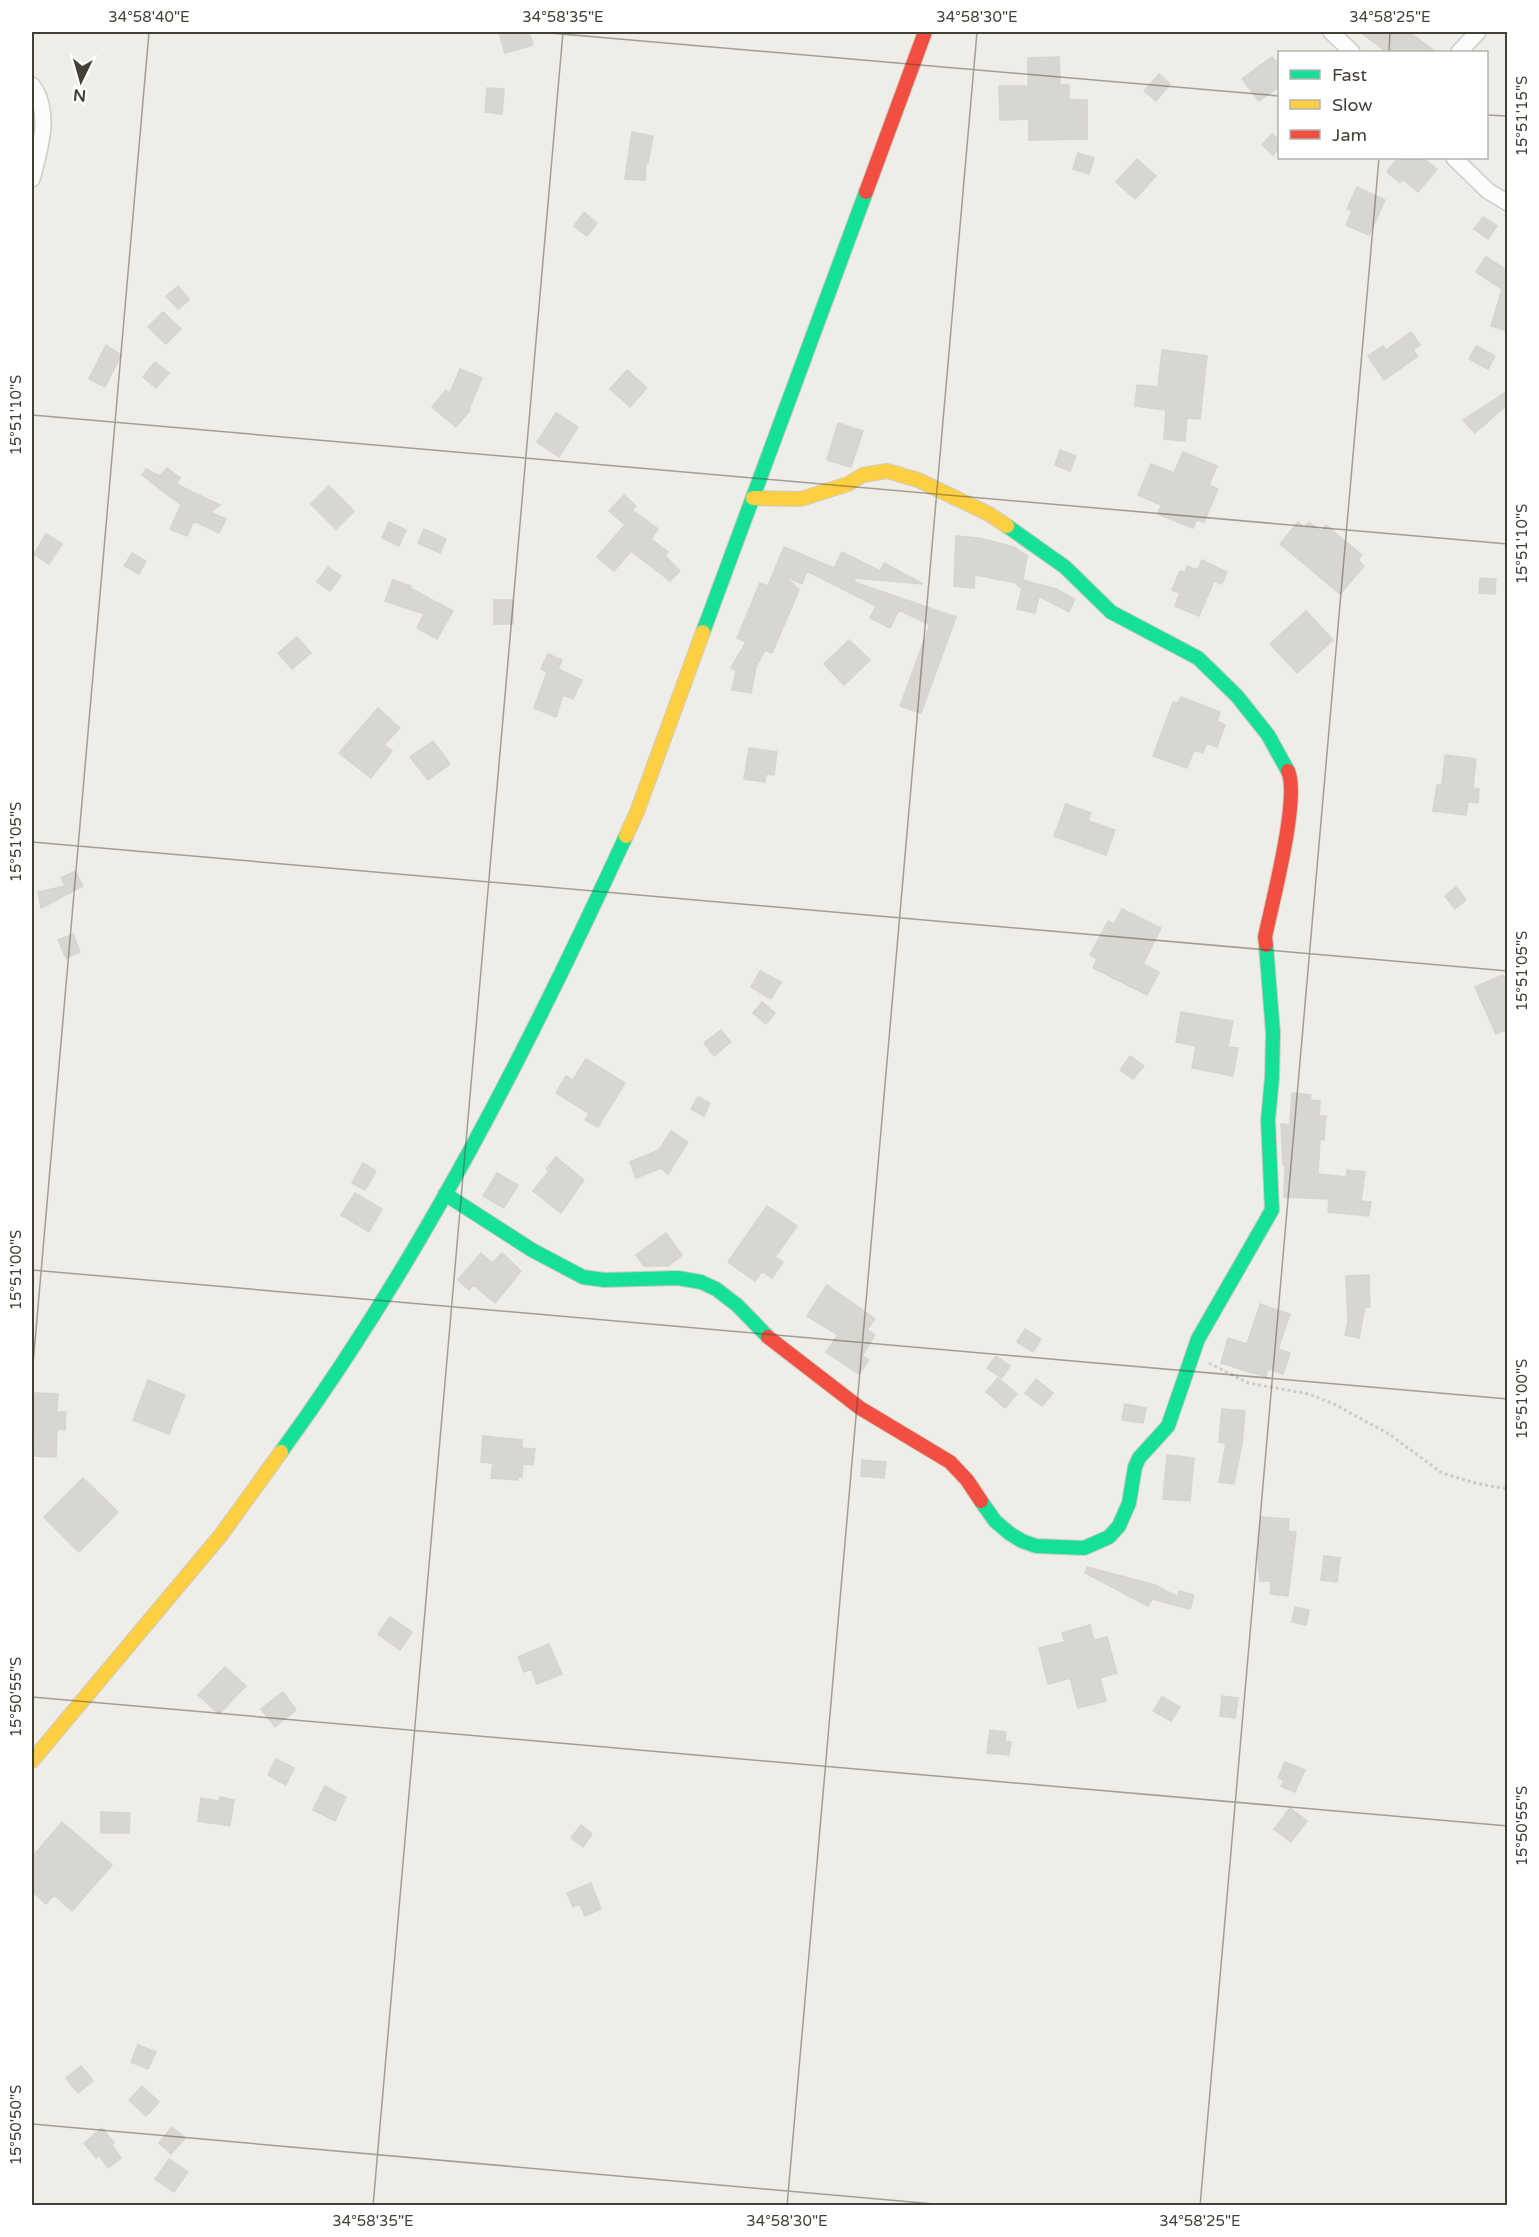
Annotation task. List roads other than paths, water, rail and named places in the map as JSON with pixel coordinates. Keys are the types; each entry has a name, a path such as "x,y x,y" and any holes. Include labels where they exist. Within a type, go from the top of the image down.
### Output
{"main road":[{"path":"32,1761 221,1535 316,1404 394,1283 488,1116 565,969 637,812 926,32"},
{"path":"444,1194 570,1272 603,1280 678,1278 701,1282 716,1289 737,1305 772,1341 860,1408 950,1462 967,1480 995,1521 1022,1541 1036,1546 1084,1548 1109,1537 1119,1526 1129,1503 1135,1467 1139,1458 1168,1426 1198,1339 1272,1210 1268,1120 1273,1033 1265,936 1291,807 1290,776 1282,758 1237,696 1198,658 1111,612 1065,567 989,514 918,480 887,471 862,475 848,484 801,499 753,498"}],"street":[{"path":"1331,32 1351,51"},
{"path":"1460,51 1478,32"},
{"path":"32,85 43,104 43,117 32,179"},
{"path":"1456,159 1488,191 1508,202"}]}
